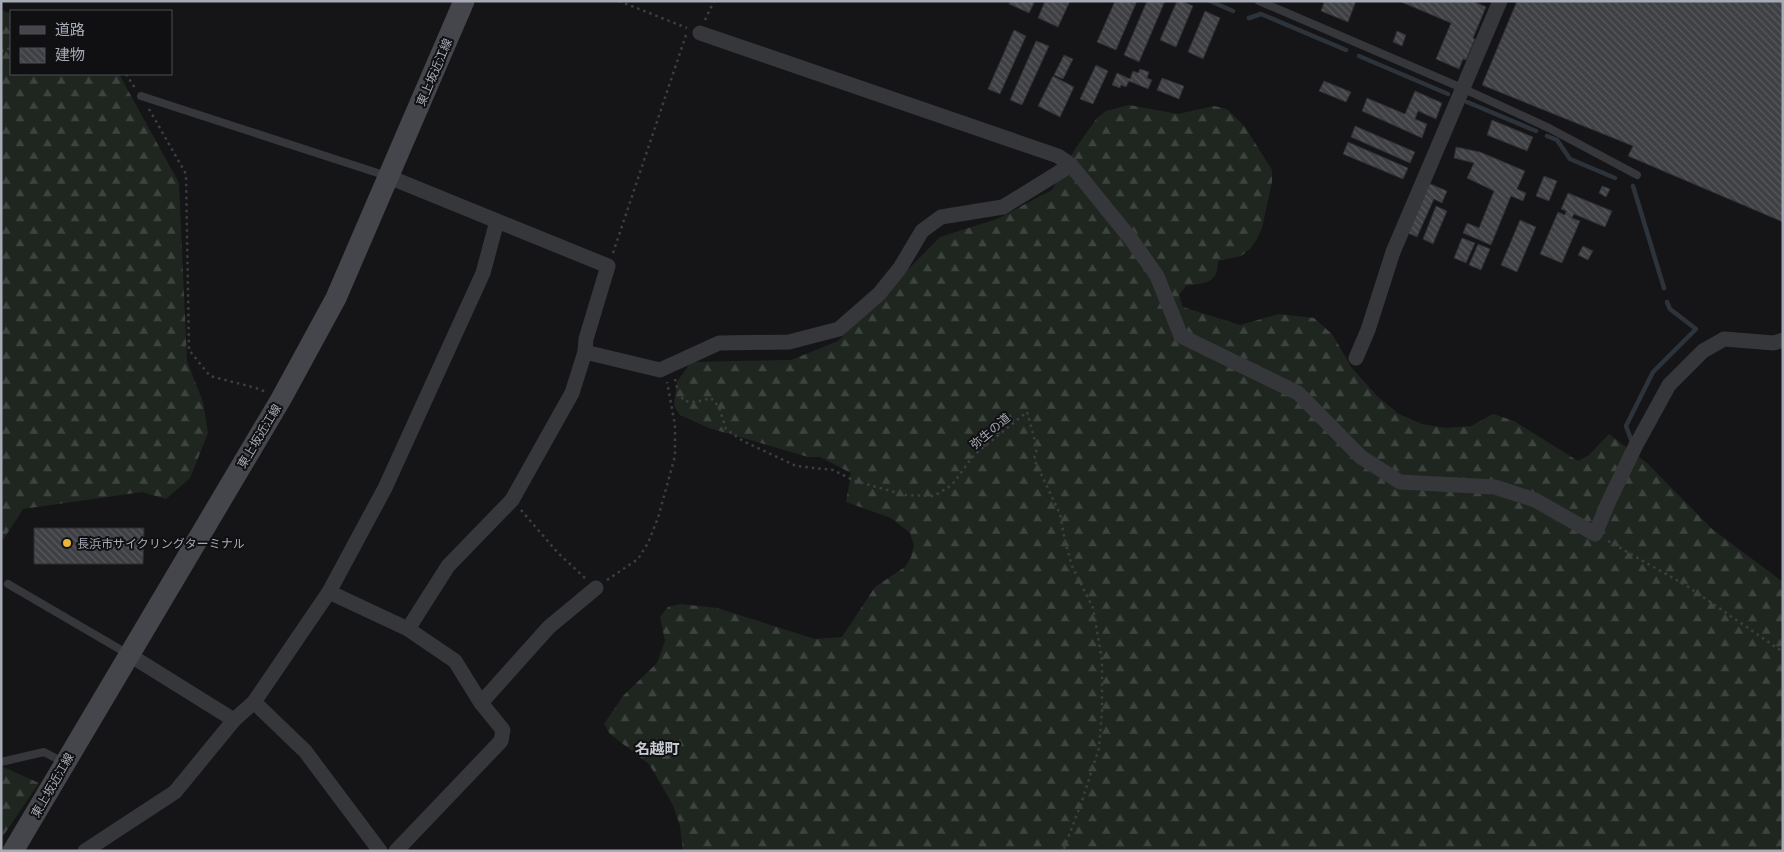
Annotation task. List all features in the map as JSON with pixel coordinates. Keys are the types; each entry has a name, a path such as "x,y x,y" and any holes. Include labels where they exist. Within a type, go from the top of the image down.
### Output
{"main road":[{"name":"東上坂近江線","path":"13,851 128,654 281,399 336,298 464,1"}],"street":[{"path":"1356,358 1368,330 1393,252 1500,1"},
{"path":"700,33 1058,156 1071,165 1131,239 1157,276 1181,336 1298,393 1361,457 1400,482 1495,487 1535,500 1596,534 1609,501 1635,447 1669,385 1703,351 1724,339 1774,343 1783,340"},
{"path":"585,352 660,370 720,342 789,342 839,329 879,294 900,268 922,231 941,217 1003,207 1071,165"},
{"path":"389,177 608,266 572,393 512,500 448,566 408,629"},
{"path":"85,851 175,792 234,720 254,702 329,592 385,488 484,273 497,221"},
{"path":"481,702 549,627 596,588"},
{"path":"329,592 408,629 455,661 481,702 503,730 501,741 396,851"},
{"path":"128,654 234,720"},
{"path":"254,702 306,751 380,851"}],"lane":[{"path":"1259,1 1462,88 1548,128 1636,175"},
{"path":"141,96 389,177"},
{"path":"8,584 128,654"},
{"path":"1,762 44,752 64,763"}],"path":[{"path":"608,266 688,29 619,1"},
{"path":"700,33 714,1"},
{"path":"127,75 186,174 189,350 210,376 256,388 281,399"},
{"path":"512,500 558,553 596,588 638,560 648,543 658,518 675,456 675,425 668,367"},
{"name":"弥生の道","path":"668,367 684,401 696,402 712,398 719,407 726,428 743,441 796,466 833,470 855,481 905,495 934,496 952,485 974,455 1027,412 1037,448 1034,459 1060,514 1072,566 1093,608 1102,660 1102,712 1099,748 1063,851"},
{"path":"1596,534 1687,586 1783,652"}],"green space":[{"path":"1,10 10,14 10,75 120,75 179,183 187,361 203,402 208,433 190,478 166,499 142,492 23,509 1,543"},
{"path":"1129,105 1178,114 1214,106 1227,109 1245,127 1272,170 1272,182 1262,228 1257,239 1250,249 1241,256 1218,261 1215,274 1209,281 1186,286 1179,295 1183,307 1240,325 1279,314 1314,318 1332,334 1352,368 1377,396 1399,414 1422,424 1446,428 1471,426 1493,414 1514,421 1578,461 1589,455 1609,434 1647,463 1712,529 1783,582 1783,851 683,851 680,826 673,805 649,764 610,734 604,724 623,696 657,663 665,641 660,617 668,607 680,604 717,608 815,639 842,637 875,587 905,567 911,557 914,545 910,533 891,518 846,502 851,473 820,457 808,457 709,428 680,415 674,406 677,382 691,362 791,360 838,341 940,237 997,219 1052,190 1075,149 1097,118 1106,111"},
{"path":"1,766 39,783 1,839"}],"building":[{"path":"1010,1 1035,1 1029,13 1009,4"},
{"path":"1045,1 1070,1 1058,27 1038,18"},
{"path":"1115,1 1137,1 1116,50 1097,42"},
{"path":"1147,1 1165,1 1139,62 1124,55"},
{"path":"1177,1 1193,6 1176,47 1160,40"},
{"path":"1320,1 1356,1 1348,22 1321,11 1324,3"},
{"path":"1399,1 1473,1 1486,7 1466,60 1463,59 1459,69 1436,59 1451,23"},
{"path":"1517,1 1783,1 1783,222 1628,156 1633,146 1482,85"},
{"path":"1205,11 1220,18 1203,59 1188,52"},
{"path":"1014,30 1026,36 1000,94 988,89"},
{"path":"1397,31 1406,35 1402,46 1393,42"},
{"path":"1036,41 1049,46 1022,105 1010,100"},
{"path":"1064,55 1073,59 1063,79 1054,75"},
{"path":"1096,65 1108,71 1093,104 1080,99"},
{"path":"1140,69 1149,72 1147,78 1152,80 1148,89 1129,81 1126,87 1121,85 1120,88 1112,85 1117,73 1130,79 1133,71 1138,73"},
{"path":"1053,76 1074,87 1060,117 1038,106"},
{"path":"1162,78 1184,86 1179,99 1157,90"},
{"path":"1324,81 1351,92 1346,102 1319,91"},
{"path":"1415,91 1442,103 1436,119 1418,111 1415,119 1427,124 1422,138 1362,111 1367,98 1405,114"},
{"path":"1492,120 1533,137 1527,151 1487,135"},
{"path":"1355,126 1415,152 1410,163 1351,137"},
{"path":"1348,142 1408,168 1403,179 1343,154"},
{"path":"1456,147 1480,152 1525,171 1517,189 1526,193 1523,201 1511,196 1491,245 1463,233 1467,223 1479,228 1494,191 1467,178 1474,163 1454,158"},
{"path":"1544,176 1557,181 1549,201 1536,196"},
{"path":"1428,183 1447,191 1442,203 1434,199 1417,237 1406,232"},
{"path":"1602,186 1610,189 1606,197 1599,193"},
{"path":"1568,193 1612,211 1605,227 1574,214 1572,218 1580,221 1562,263 1540,254 1558,212 1565,215 1566,211 1561,209"},
{"path":"1436,206 1447,211 1433,244 1423,239"},
{"path":"1520,220 1536,227 1517,272 1501,265"},
{"path":"1462,238 1475,243 1466,263 1454,258"},
{"path":"1478,244 1490,249 1481,270 1469,265"},
{"path":"1583,246 1593,251 1588,260 1578,255"},
{"path":"34,528 144,528 143,564 34,564"}],"waterway":[{"path":"1210,1 1233,11"},
{"path":"1249,18 1261,14 1346,50"},
{"path":"1359,56 1448,94"},
{"path":"1467,102 1536,131"},
{"path":"1547,136 1557,140 1570,159 1615,178"},
{"path":"1633,186 1664,288"},
{"path":"1632,442 1626,426 1653,372 1696,329 1670,309 1667,302"}],"place":[{"name":"長浜市サイクリングターミナル","path":"67,543"}],"district":[{"name":"名越町","path":"657,748"}]}
